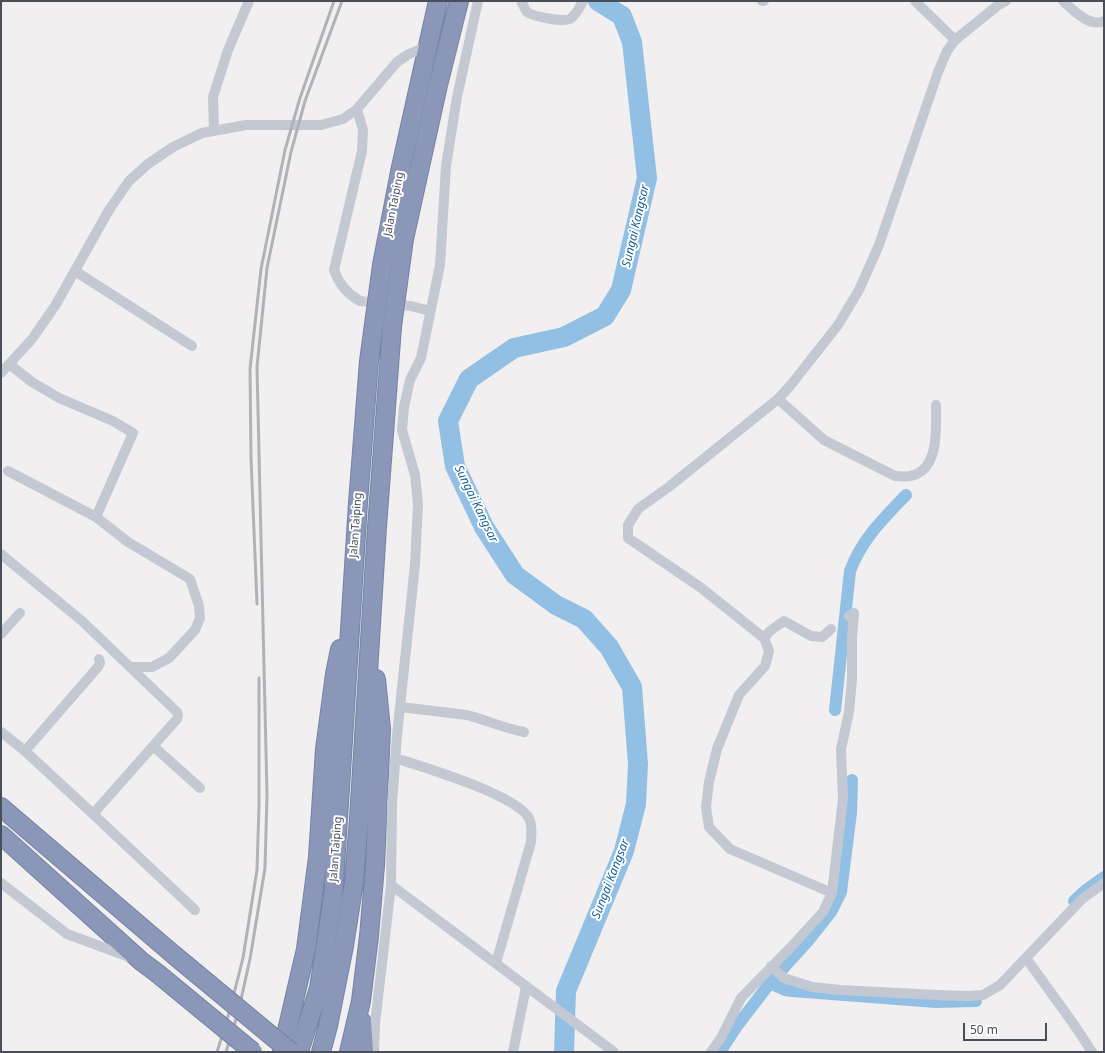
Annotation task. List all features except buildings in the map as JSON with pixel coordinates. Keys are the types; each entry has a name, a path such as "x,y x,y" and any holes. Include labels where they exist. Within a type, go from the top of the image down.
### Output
{"highway":[{"name":"Jalan Taiping","path":"289,1051 319,988 333,898 358,503 371,346 382,265 392,212 438,1"},
{"name":"Jalan Taiping","path":"321,1052 328,1026 344,946 354,882 360,818 377,527 392,327 404,239 438,86 459,1"},
{"path":"289,1051 306,949 318,857 325,749 335,674 341,642 352,608"},
{"path":"349,1052 361,1001 369,936 375,866 381,729 371,643"},
{"path":"1,808 289,1051"},
{"path":"1,835 141,962 157,973 253,1052"},
{"path":"361,1001 364,1052"}],"street":[{"path":"214,131 213,96 228,50 248,1"},
{"path":"374,1052 375,1024 391,885 392,804 395,758 415,565 418,504 414,474 402,430 404,407 410,380 421,358 440,265 446,166 457,97 478,1"},
{"path":"521,1 527,11 538,16 560,20 570,19 576,13 583,1"},
{"path":"915,1 955,40"},
{"path":"832,893 730,849 709,827 706,807 709,782 717,749 739,695 765,666 769,651 764,638 700,587 628,538 628,525 638,509 676,481 778,400 838,324 859,290 879,245 938,72 947,51 955,40 997,6 1006,1"},
{"path":"1063,1 1089,22 1099,24 1104,21"},
{"path":"1,373 32,339 55,306 109,210 129,180 148,164 173,147 202,134 214,131 246,125 321,125 343,119 356,109 397,62 409,54 428,46"},
{"path":"356,109 363,130 362,151 334,270 343,287 350,295 360,301"},
{"path":"74,271 192,346"},
{"path":"410,306 430,311"},
{"path":"9,364 32,382 59,398 113,421 133,433 96,517"},
{"path":"778,400 824,440 894,476 911,476 922,471 931,460 936,443 936,405"},
{"path":"8,471 96,517 128,542 190,579 199,606 200,618 196,630 169,658 152,667 130,667"},
{"path":"1,554 82,621 177,712 177,719 93,814"},
{"path":"1,634 20,613"},
{"path":"711,1052 721,1038 741,998 773,967 823,912 832,893 843,800 841,749 849,712 852,679 852,637 854,613 849,616"},
{"path":"764,638 770,631 784,621 812,636 822,637 831,629"},
{"path":"25,751 98,667 100,663 98,659"},
{"path":"400,707 467,715 508,729 524,732"},
{"path":"1,732 25,751 195,910"},
{"path":"153,746 200,788"},
{"path":"395,758 481,788 510,802 529,818 532,827 530,842 496,963"},
{"path":"1,883 66,934 141,962"},
{"path":"773,967 784,978 812,987 937,996 983,995 1000,985 1082,899 1104,883"},
{"path":"391,885 614,1052"},
{"path":"1026,958 1092,1052"},
{"path":"513,1052 530,990"}],"waterway":[{"name":"Sungai Kangsar","path":"564,1052 566,991 624,851 636,804 638,764 632,687 609,647 584,619 556,605 515,575 484,527 455,466 448,421 469,379 514,348 564,337 605,316 621,290 647,178 632,42 622,16 598,1"},
{"path":"835,710 850,571 867,539 881,521 906,495"},
{"path":"720,1052 737,1026 770,983 808,941 831,912 841,892 851,813 852,780"},
{"path":"1074,901 1104,877"},
{"path":"770,983 785,990 792,991 936,1002 976,1001"}],"tunnel":[{"path":"360,301 411,306"}],"railway":[{"path":"257,604 251,458 250,369 261,269 285,150 300,98 334,1"},
{"path":"226,1052 238,1013 250,959 265,868 267,795 257,367 267,268 291,152 305,101 342,1"},
{"path":"217,1052 243,958 257,870 259,805 259,678"}]}
